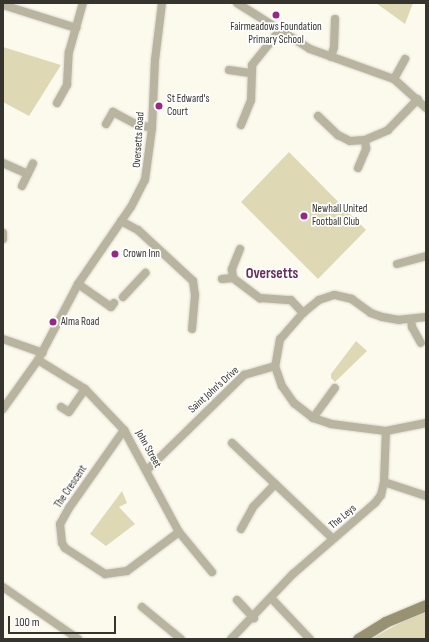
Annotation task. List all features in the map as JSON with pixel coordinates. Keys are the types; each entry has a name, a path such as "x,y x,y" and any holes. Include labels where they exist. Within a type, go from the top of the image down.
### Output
{"main road":[{"path":"358,639 385,622 426,605"}],"street":[{"path":"57,104 67,85 69,52 83,3"},
{"name":"Oversetts Road","path":"3,409 40,357 78,284 121,221 148,174 155,60 162,3"},
{"path":"237,3 310,49 394,79 418,99 426,108"},
{"path":"3,5 76,28"},
{"path":"330,57 334,47 335,20"},
{"path":"241,125 251,100 250,73 258,55 280,30"},
{"path":"394,79 406,58"},
{"path":"229,70 250,73"},
{"path":"318,116 338,135 350,141 365,140 388,130 418,99"},
{"path":"106,124 113,112 136,124 152,128"},
{"path":"358,168 366,149 365,140"},
{"path":"3,163 28,174"},
{"path":"22,186 33,163"},
{"path":"121,221 138,230 193,281 195,295 192,329"},
{"path":"3,233 3,239"},
{"path":"233,278 232,269 240,249"},
{"path":"397,264 426,256"},
{"path":"123,297 145,273"},
{"path":"222,279 233,278 260,298 268,300 291,300 303,313"},
{"path":"78,284 111,307 114,303"},
{"path":"426,317 399,320 382,317 370,313 352,299 334,295 319,300 303,313 280,339 275,366 282,386 294,403 313,418 331,424 386,431 426,423"},
{"path":"412,318 412,327 421,343"},
{"path":"3,339 40,357"},
{"name":"John Street","path":"40,357 85,390 124,430 147,470 179,532 212,572"},
{"name":"Saint John's Drive","path":"147,470 244,375 275,366"},
{"path":"313,418 335,388"},
{"path":"61,407 69,412 85,390"},
{"name":"The Crescent","path":"124,430 69,508 60,524 62,543 65,548 105,574 127,571 179,532"},
{"name":"The Leys","path":"231,639 254,618 293,574 375,503 381,495 384,482 386,431"},
{"path":"232,443 333,539"},
{"path":"384,482 426,496"},
{"path":"241,529 253,507 275,484"},
{"path":"3,587 78,639"},
{"path":"272,599 310,639"},
{"path":"237,600 254,618"},
{"path":"142,607 181,639"}],"shaded area":[{"path":"376,3 413,3 405,24"},
{"path":"3,47 61,65 29,116 3,102"},
{"name":"Newhall United Football Club","path":"289,152 366,230 318,279 241,202"},
{"path":"356,341 367,351 335,382 331,378 331,374"},
{"path":"122,491 127,503 119,507 135,524 106,546 90,534"},
{"path":"425,612 426,639 371,639 400,623"}],"place":[{"name":"Fairmeadows Foundation Primary School","path":"276,15"},
{"name":"St Edward's Court","path":"159,106"},
{"name":"Newhall United Football Club","path":"304,216"},
{"name":"Crown Inn","path":"115,254"},
{"name":"Alma Road","path":"53,322"}],"district":[{"name":"Oversetts","path":"272,274"}]}
